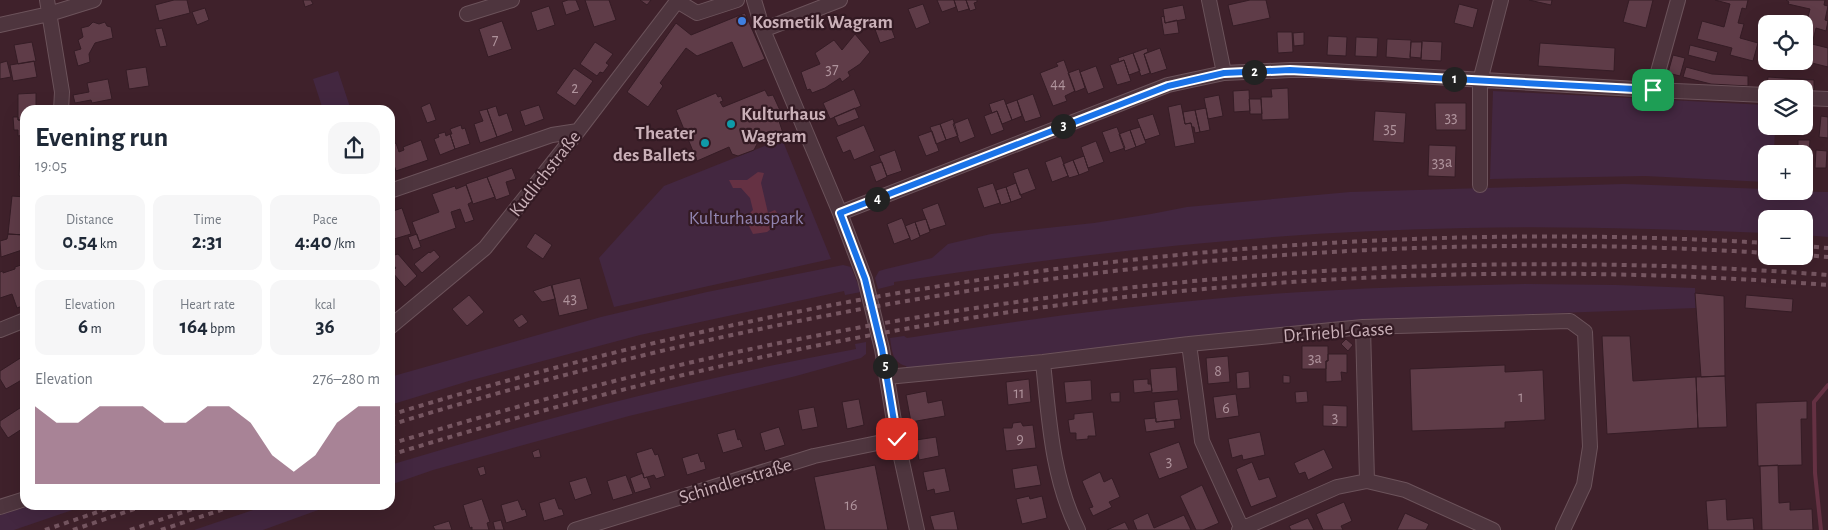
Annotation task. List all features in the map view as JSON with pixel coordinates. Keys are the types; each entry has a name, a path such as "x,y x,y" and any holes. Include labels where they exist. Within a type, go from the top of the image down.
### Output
{"street":[{"path":"0,24 48,7 94,0"},
{"path":"467,14 512,0"},
{"path":"677,1 697,13 737,0"},
{"path":"754,0 763,30 840,213 865,279 887,377 897,439 917,530"},
{"path":"763,30 840,0"},
{"path":"1209,0 1224,73"},
{"path":"1480,185 1480,81 1501,0"},
{"path":"1653,90 1678,0"},
{"name":"Kudlichstraße","path":"395,323 485,248 578,131 677,1"},
{"path":"48,7 62,92 61,105"},
{"path":"840,213 1168,86 1224,73 1315,70 1480,81 1758,95"},
{"path":"1813,98 1828,99"},
{"path":"395,189 552,135 578,131"},
{"name":"Dr.Triebl-Gasse","path":"887,377 1364,327 1570,321 1585,332 1590,448 1584,485 1563,530"},
{"path":"0,330 20,322"},
{"path":"1364,327 1367,482"},
{"path":"1189,344 1202,441 1240,529 1337,487 1367,482 1405,490 1493,530"},
{"path":"1043,362 1056,467 1064,497 1078,530"},
{"name":"Schindlerstraße","path":"575,530 814,456 897,439"},
{"path":"0,507 20,501"}],"green space":[{"path":"338,71 349,105 321,105 313,79"},
{"path":"1493,91 1758,105 1758,135 1775,135 1774,145 1758,145 1758,182 1645,176 1490,179"},
{"name":"Kulturhauspark","path":"782,139 831,259 614,307 599,258 664,186"},
{"path":"1624,184 1758,189 1758,200 1813,200 1813,192 1828,192 1828,237 1813,236 1813,210 1758,210 1758,233 1504,227 1395,230 1251,239 1108,253 894,282 894,285 878,289 875,278 879,271 932,258 948,244 991,234 1094,223 1187,207 1350,192"},
{"path":"843,265 851,267 861,292 845,295 844,291 640,335 472,380 395,403 395,376 601,317 707,292"},
{"path":"1526,284 1695,288 1696,308 1392,319 907,368 895,359 890,338 904,336 907,338 1097,311 1251,296 1369,288"},
{"path":"866,342 866,354 861,358 796,376 629,416 433,470 395,483 395,464 621,400 797,360 856,349 855,344"},
{"path":"20,509 72,510 14,530 0,530 0,515"},
{"path":"253,510 318,510 263,530 194,530"}],"shaded area":[{"path":"758,172 764,173 761,183 768,213 775,210 782,220 767,232 753,234 745,218 753,210 750,198 741,188 733,188 729,180 747,180"}],"building":[{"path":"174,0 187,0 190,13 159,21 155,5"},
{"path":"303,0 311,0 313,4 305,7"},
{"path":"576,0 580,10 566,15 562,2"},
{"path":"585,0 609,0 616,20 594,27"},
{"path":"640,0 651,0 647,5"},
{"path":"937,0 954,0 956,7 942,12"},
{"path":"954,0 966,0 969,9 958,12"},
{"path":"966,0 977,0 974,3 976,9 970,11"},
{"path":"1250,0 1266,0 1270,18 1233,26 1228,5"},
{"path":"1529,0 1552,0 1551,5"},
{"path":"1629,0 1653,0 1646,28 1623,22"},
{"path":"1715,0 1748,0 1746,9 1742,8 1738,23 1744,24 1740,38 1758,43 1753,61 1730,55 1732,48 1697,39 1702,21 1724,27 1730,4"},
{"path":"1786,0 1825,0 1824,5 1828,6 1825,20 1828,21 1826,31 1816,28 1813,40 1813,15 1808,15 1810,9 1788,4 1789,2"},
{"path":"923,4 930,23 916,29 908,9"},
{"path":"1459,4 1478,9 1473,28 1454,23"},
{"path":"1183,5 1186,19 1165,23 1163,9"},
{"path":"549,6 555,25 537,31 531,12"},
{"path":"205,8 209,20 197,25 192,12"},
{"path":"745,13 765,59 743,68 732,42 697,56 686,48 660,83 663,86 648,107 627,92 676,23 691,35"},
{"path":"1164,16 1165,23 1177,20 1179,33 1164,35 1161,17"},
{"path":"888,19 895,38 880,43 873,24"},
{"path":"502,21 512,49 488,57 479,29"},
{"path":"93,22 99,24 105,22 107,26 111,27 113,38 95,43 89,54 90,62 78,66 74,51 81,49 78,40 83,37 81,28 89,26"},
{"path":"162,28 167,46 160,47 155,29"},
{"path":"1277,32 1292,32 1293,52 1278,53"},
{"path":"1304,32 1304,45 1294,46 1293,33"},
{"path":"855,34 870,52 860,64 848,72 850,76 842,82 840,78 825,88 812,93 810,89 807,90 801,72 820,64 815,53 834,40 842,50"},
{"path":"1328,36 1347,37 1346,56 1327,55"},
{"path":"1356,37 1378,38 1377,57 1355,56"},
{"path":"1387,39 1411,40 1410,59 1386,57"},
{"path":"1422,41 1442,42 1441,61 1421,60"},
{"path":"32,42 36,61 18,64 14,45"},
{"path":"595,42 613,54 606,63 609,65 603,73 600,72 597,76 580,64"},
{"path":"1411,42 1422,42 1421,58 1410,57"},
{"path":"1540,43 1615,48 1614,71 1538,66"},
{"path":"1813,44 1828,48 1828,67 1813,63"},
{"path":"1690,45 1718,52 1715,62 1688,55"},
{"path":"1147,48 1148,52 1144,54 1150,73 1141,76 1133,53"},
{"path":"1160,48 1167,69 1151,74 1144,54"},
{"path":"1133,53 1140,71 1129,75 1124,60 1119,62 1118,58"},
{"path":"1673,55 1685,58 1680,76 1668,73"},
{"path":"1064,60 1075,91 1065,96 1067,101 1053,106 1040,73 1058,66 1056,63"},
{"path":"1124,60 1131,81 1117,85 1110,65"},
{"path":"7,61 11,77 0,79 0,63"},
{"path":"34,61 37,77 13,81 10,65"},
{"path":"1096,66 1104,88 1088,94 1080,72"},
{"path":"146,67 149,86 129,89 126,70"},
{"path":"1686,67 1712,74 1748,76 1748,86 1711,84 1683,77"},
{"path":"574,68 593,81 575,106 556,93"},
{"path":"1079,69 1085,88 1075,92 1068,73"},
{"path":"1768,77 1814,80 1814,90 1813,80 1768,80"},
{"path":"108,79 112,99 92,103 91,100 75,103 73,95 89,92 87,83"},
{"path":"1288,88 1289,119 1262,120 1261,97 1272,97 1271,89"},
{"path":"854,89 861,106 830,119 823,103"},
{"name":"Kulturhaus Wagram","path":"765,90 768,96 773,95 783,117 779,121 783,133 771,138 768,132 755,137 757,144 754,150 738,156 732,154 729,147 697,161 676,110 716,93 718,97 721,96 723,101 720,102 723,107"},
{"path":"1249,90 1250,111 1234,112 1233,91"},
{"path":"36,93 36,105 20,105 20,120 18,120 18,94"},
{"path":"1033,94 1041,117 1025,122 1017,100"},
{"path":"1219,95 1223,116 1208,119 1204,98"},
{"path":"1004,99 1012,120 1002,124 997,111 992,113 989,104"},
{"path":"1249,99 1261,99 1262,114 1250,114"},
{"path":"1017,100 1022,116 1012,120 1006,104"},
{"path":"430,103 436,120 427,123 421,107"},
{"path":"1435,103 1466,103 1466,130 1436,130"},
{"path":"1181,104 1185,124 1191,123 1195,143 1175,147 1168,107"},
{"path":"539,105 544,119 525,126 520,111"},
{"path":"496,106 499,116 507,113 513,131 497,137 487,109"},
{"path":"855,108 859,118 838,126 834,117"},
{"path":"1206,108 1210,130 1200,132 1195,110"},
{"path":"487,109 497,137 480,143 474,124 483,121 479,111"},
{"path":"1195,110 1200,132 1195,133 1191,123 1185,124 1183,112"},
{"path":"997,111 1004,130 991,135 984,116"},
{"path":"1375,111 1406,113 1404,143 1373,141"},
{"path":"1153,114 1160,135 1145,140 1137,119"},
{"path":"1821,116 1828,117 1828,138 1819,137"},
{"path":"13,117 18,117 18,120 20,120 20,136 18,136 18,130 14,130"},
{"path":"968,118 975,137 960,143 953,124"},
{"path":"953,119 958,136 946,140 940,124"},
{"path":"940,124 946,140 936,144 930,127"},
{"path":"461,125 462,129 465,128 470,144 455,149 450,129"},
{"path":"864,125 875,151 854,160 850,150 843,153 836,137"},
{"path":"1117,127 1125,148 1110,153 1102,132"},
{"path":"1140,127 1146,143 1136,147 1130,130"},
{"path":"1130,130 1136,147 1125,151 1119,134"},
{"path":"932,131 939,151 926,156 918,136"},
{"path":"445,132 446,136 450,134 455,149 440,155 434,139 439,137 438,134"},
{"path":"421,140 428,160 396,171 395,143 399,152 404,150 403,147"},
{"path":"1798,140 1810,140 1810,145 1798,145"},
{"path":"1096,141 1104,162 1088,168 1081,147"},
{"path":"1429,145 1456,146 1455,177 1428,176"},
{"path":"895,150 902,171 887,176 879,156"},
{"path":"1816,150 1827,151 1826,168 1815,168"},
{"path":"1061,156 1068,176 1052,182 1045,162"},
{"path":"1084,156 1089,171 1079,175 1073,160"},
{"path":"1073,160 1079,175 1069,178 1063,164"},
{"path":"882,162 887,177 876,182 870,166"},
{"path":"512,168 516,179 506,182 510,195 496,200 487,177"},
{"path":"1028,168 1036,189 1020,195 1013,173"},
{"path":"487,177 495,197 473,204 466,184"},
{"path":"993,183 1000,203 984,208 977,188"},
{"path":"1016,183 1022,198 1011,202 1006,187"},
{"path":"466,185 472,202 468,204 474,220 465,223 460,209 451,212 456,228 419,241 412,222 439,212 432,194 455,186 456,189"},
{"path":"1006,187 1011,202 1001,205 996,190"},
{"path":"12,196 20,197 20,235 8,234"},
{"path":"938,203 946,225 930,230 922,209"},
{"path":"402,208 411,234 395,239 395,210"},
{"path":"902,218 910,238 894,244 887,224"},
{"path":"926,219 930,232 920,236 915,222"},
{"path":"915,222 920,237 911,241 905,226"},
{"path":"535,233 552,245 543,259 526,247"},
{"path":"8,234 20,235 20,251 1,257 0,241 7,239"},
{"path":"417,234 421,247 413,250 408,237"},
{"path":"434,250 440,257 422,273 414,264"},
{"path":"398,254 417,276 405,287 395,275 395,255"},
{"path":"20,265 20,307 17,308 12,294 0,298 0,272 3,271 3,273 15,269 15,267"},
{"path":"580,278 588,309 559,316 552,285"},
{"path":"551,285 555,299 542,302 533,291"},
{"path":"1695,293 1724,296 1725,376 1701,377"},
{"path":"469,295 484,312 467,326 452,309"},
{"path":"1746,295 1793,299 1792,312 1745,308"},
{"path":"522,314 528,322 519,328 513,320"},
{"path":"1602,336 1630,336 1633,381 1696,377 1698,428 1607,434"},
{"path":"1346,339 1353,345 1348,351 1341,344"},
{"path":"1302,346 1328,346 1326,369 1302,369"},
{"path":"1328,354 1347,354 1347,373 1341,372 1342,381 1326,382"},
{"path":"1228,356 1230,382 1208,384 1206,358"},
{"path":"20,358 20,381 6,389 0,379 0,371"},
{"path":"1505,365 1505,372 1543,370 1545,420 1505,422 1505,428 1412,431 1410,369"},
{"path":"1176,367 1178,391 1152,393 1150,369"},
{"path":"1249,371 1250,388 1237,389 1236,373"},
{"path":"1283,375 1290,376 1290,383 1283,383"},
{"path":"1725,376 1727,427 1698,428 1696,377"},
{"path":"1029,379 1031,402 1008,405 1006,382"},
{"path":"1148,379 1148,384 1151,384 1152,391 1134,393 1133,380"},
{"path":"1091,380 1092,400 1066,403 1064,382"},
{"path":"926,391 928,403 942,400 945,416 911,422 906,395"},
{"path":"1307,391 1308,402 1296,403 1295,392"},
{"path":"1120,392 1120,402 1111,402 1110,393"},
{"path":"1236,394 1239,416 1216,419 1213,397"},
{"path":"859,399 864,425 847,429 842,402"},
{"path":"1178,399 1181,419 1156,422 1154,402"},
{"path":"1807,401 1807,419 1801,419 1802,465 1758,466 1756,403"},
{"path":"1323,405 1347,406 1347,427 1323,426"},
{"path":"814,407 818,427 802,430 798,410"},
{"path":"20,408 20,430 8,438 0,426 0,421"},
{"path":"1093,412 1096,436 1088,436 1088,439 1076,440 1076,433 1070,433 1068,420 1074,419 1074,414"},
{"path":"1156,418 1156,422 1174,420 1175,428 1146,432 1144,419"},
{"path":"1021,422 1023,426 1033,425 1036,448 1006,451 1003,428 1012,428 1013,423"},
{"path":"779,427 785,445 765,451 760,433"},
{"path":"735,429 738,440 740,439 743,447 723,453 717,434"},
{"path":"1260,432 1265,455 1243,460 1242,455 1232,458 1228,439"},
{"path":"936,437 939,456 919,460 916,440"},
{"path":"1179,442 1188,468 1159,479 1149,453"},
{"path":"652,448 655,455 658,454 665,476 656,479 654,475 644,478 636,453"},
{"path":"539,449 541,457 534,458 532,452"},
{"path":"1324,449 1333,468 1308,480 1305,472 1299,474 1294,463"},
{"path":"698,453 701,462 704,461 706,469 687,475 682,458"},
{"path":"1252,462 1259,480 1269,477 1277,497 1251,507 1236,469"},
{"path":"875,465 888,530 825,530 814,477"},
{"path":"1037,465 1041,485 1015,489 1012,469"},
{"path":"1778,465 1779,503 1790,502 1790,510 1812,509 1813,530 1762,530 1760,466"},
{"path":"484,466 486,474 480,476 477,468"},
{"path":"945,468 950,491 935,494 934,489 927,491 923,472"},
{"path":"1100,472 1104,482 1112,478 1120,497 1109,502 1112,507 1093,516 1089,508 1093,507 1082,481"},
{"path":"643,473 644,478 647,477 651,488 635,493 630,478"},
{"path":"626,475 633,494 613,500 607,481"},
{"path":"586,477 592,494 575,500 569,482"},
{"path":"1202,485 1219,523 1203,530 1196,530 1180,496"},
{"path":"1029,496 1030,499 1042,496 1047,518 1022,524 1016,499"},
{"path":"555,498 559,509 562,509 564,515 544,521 539,503"},
{"path":"482,499 490,522 487,523 489,530 472,530 463,505"},
{"path":"1726,499 1727,520 1753,518 1754,530 1708,530 1706,501"},
{"path":"518,500 522,510 525,509 527,516 506,523 501,505"},
{"path":"1344,502 1352,521 1341,526 1343,530 1323,530 1316,514"},
{"path":"954,511 958,530 934,530 930,516"},
{"path":"1148,513 1154,528 1184,515 1191,530 1137,530 1133,520"},
{"path":"1405,513 1429,524 1426,530 1397,530"},
{"path":"1308,518 1314,530 1291,530 1289,526"},
{"path":"501,520 504,530 495,530 493,522"},
{"path":"449,521 452,530 435,530 433,526"},
{"path":"1125,522 1129,530 1107,530"}],"waterway":[{"path":"1821,530 1815,473 1814,402 1828,385"}],"railway":[{"path":"395,414 558,367 727,326 898,293 1070,267 1244,249 1418,239 1592,237 1758,243"},
{"path":"395,424 557,377 727,336 898,302 1070,276 1244,258 1418,248 1592,246 1758,253"},
{"path":"1813,247 1828,248"},
{"path":"1813,256 1828,257"},
{"path":"395,443 569,393 751,349 884,323 1017,302 1152,285 1287,273 1422,266 1558,264 1693,267 1828,275"},
{"path":"395,454 586,399 717,367 916,327 1029,309 1142,295 1371,278 1485,274 1600,274 1828,285"},
{"path":"45,530 103,510"},
{"path":"73,530 131,510"},
{"path":"130,530 189,510"},
{"path":"161,530 221,510"}],"place":[{"name":"Kosmetik Wagram","path":"742,21"},
{"name":"Kulturhaus Wagram","path":"731,124"},
{"name":"Theater des Ballets","path":"705,143"}],"route":[{"path":"897,439 882,349 865,279 840,213 1168,86 1224,73 1315,70 1653,90"}]}
